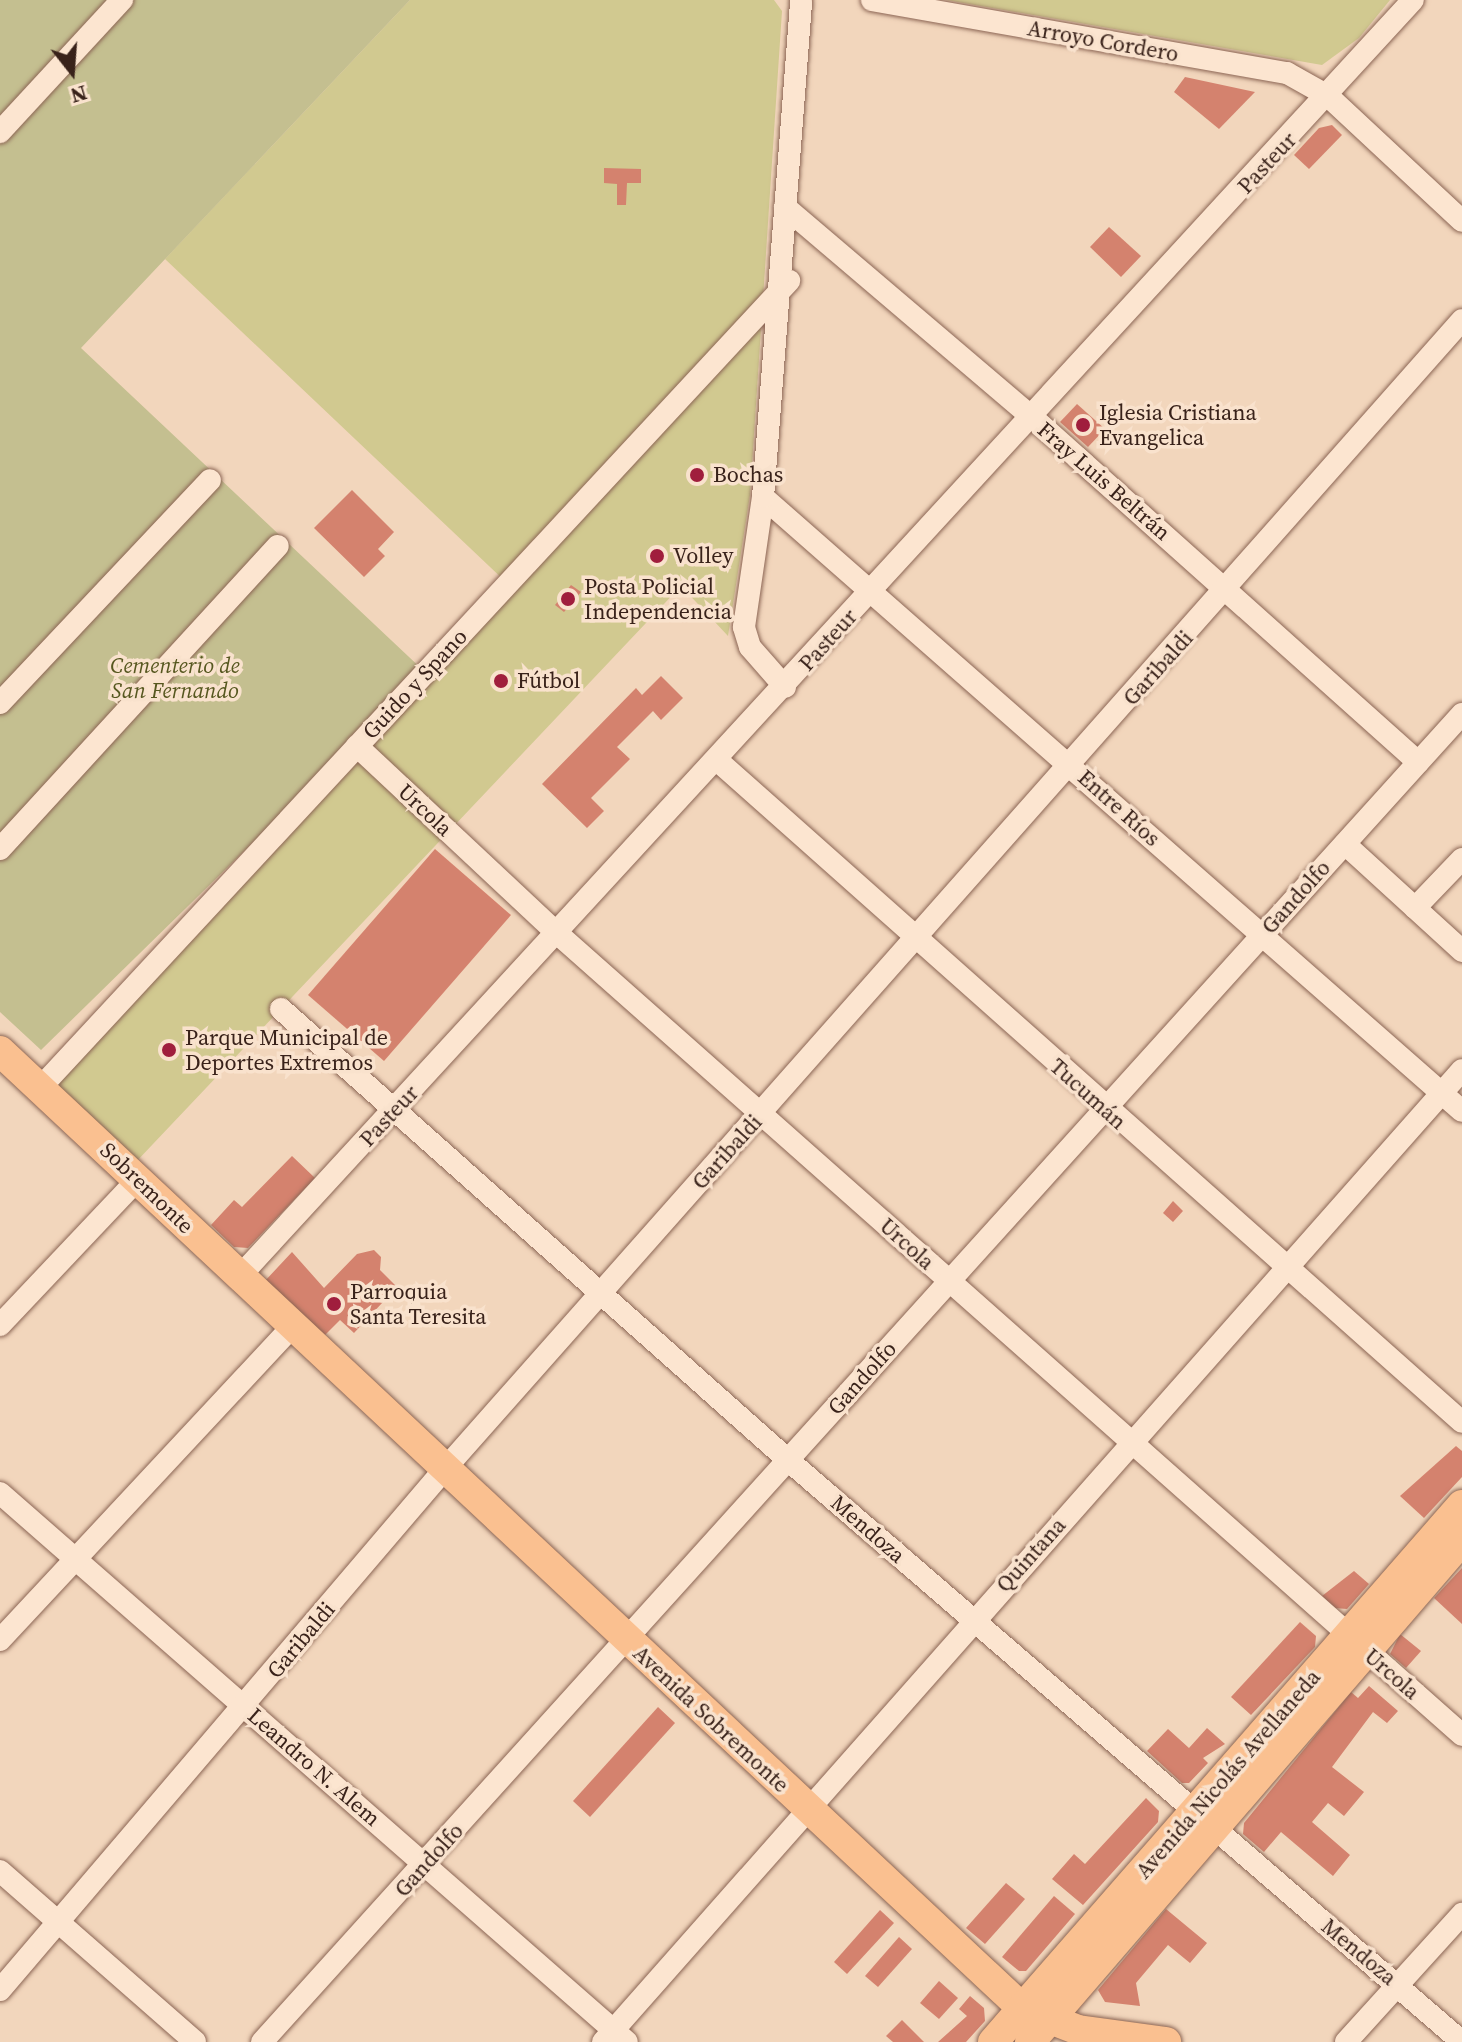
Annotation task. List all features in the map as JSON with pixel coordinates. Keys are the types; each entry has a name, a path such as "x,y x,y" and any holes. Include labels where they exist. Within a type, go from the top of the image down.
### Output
{"main road":[{"name":"Sobremonte","path":"0,1051 293,1326"},
{"name":"Avenida Sobremonte","path":"293,1326 443,1471 807,1808 1033,2024"},
{"name":"Avenida Nicolás Avellaneda","path":"993,2042 1033,2024 1202,1822 1357,1644 1462,1505"},
{"name":"Avenida Nicolás Avellaneda","path":"1357,1644 1462,1540"},
{"path":"1033,2024 1166,2042"}],"street":[{"path":"790,211 801,0"},
{"path":"785,687 750,647 744,627 769,502 782,288 810,0"},
{"name":"Arroyo Cordero","path":"872,0 1287,73 1328,96 1462,221"},
{"name":"Pasteur","path":"240,1276 718,761 1413,0"},
{"path":"0,132 117,2"},
{"name":"Fray Luis Beltrán","path":"790,211 1032,417 1418,762"},
{"name":"Guido y Spano","path":"41,1087 782,288"},
{"name":"Garibaldi","path":"0,1990 61,1923 443,1471 1228,591 1462,320"},
{"path":"0,703 210,480"},
{"name":"Entre Ríos","path":"769,502 874,590 1462,1111"},
{"path":"0,849 278,546"},
{"name":"Gandolfo","path":"262,2042 1462,714"},
{"name":"Urcola","path":"357,746 558,934 1462,1735"},
{"name":"Tucumán","path":"718,761 1284,1270 1462,1422"},
{"path":"1345,844 1462,951"},
{"path":"1415,908 1462,859"},
{"name":"Mendoza","path":"281,1009 603,1291 788,1460 1202,1822 1398,1984 1462,2042"},
{"name":"Quintana","path":"615,2038 807,1808 1462,1070"},
{"path":"0,1325 138,1179"},
{"path":"0,1640 293,1326"},
{"name":"Leandro N. Alem","path":"0,1493 426,1864 615,2038"},
{"path":"0,1871 195,2042"},
{"path":"1346,2042 1462,1914"}],"shaded area":[{"path":"410,0 774,0 782,11 750,495 728,636 681,586 135,1163 47,1081 508,584 165,259"},
{"path":"946,0 1390,0 1359,38 1322,65"}],"green space":[{"name":"Cementerio de San Fernando","path":"0,0 410,0 81,348 426,673 41,1050 0,1012"}],"building":[{"path":"1185,77 1255,92 1219,129 1174,92"},
{"path":"1332,125 1342,135 1309,169 1294,155 1319,128"},
{"path":"604,168 641,169 641,183 627,183 626,205 617,205 617,184 604,183"},
{"path":"1109,227 1141,256 1121,277 1090,247"},
{"name":"Iglesia Cristiana Evangelica","path":"1077,404 1105,429 1088,447 1060,422"},
{"path":"352,490 394,532 378,549 385,556 364,577 314,528"},
{"name":"Posta Policial Independencia","path":"571,585 581,592 564,612 555,605"},
{"path":"661,676 683,698 661,720 653,711 617,747 630,759 591,798 604,811 587,828 542,784 636,688 642,695"},
{"path":"435,849 511,915 384,1061 308,995"},
{"path":"292,1156 315,1178 248,1248 234,1247 211,1225 234,1200 242,1207"},
{"path":"1173,1201 1183,1211 1173,1222 1163,1213"},
{"name":"Parroquia Santa Teresita","path":"374,1250 381,1257 380,1270 397,1287 354,1333 340,1320 323,1337 264,1282 292,1252 324,1288 357,1254"},
{"path":"1456,1446 1462,1451 1462,1477 1424,1518 1400,1496"},
{"path":"1462,1568 1462,1624 1434,1598"},
{"path":"1354,1571 1369,1584 1347,1609 1334,1608 1322,1596"},
{"path":"1300,1622 1316,1636 1315,1647 1251,1715 1231,1697"},
{"path":"1400,1634 1421,1651 1406,1668 1390,1654"},
{"path":"1369,1686 1398,1711 1387,1723 1373,1712 1332,1767 1364,1792 1344,1816 1328,1803 1312,1822 1350,1855 1333,1876 1281,1832 1264,1852 1243,1834 1244,1823 1351,1692 1358,1698"},
{"path":"658,1707 675,1723 590,1817 573,1801"},
{"path":"1207,1728 1225,1744 1203,1758 1208,1763 1189,1783 1182,1783 1147,1751 1168,1729 1189,1748"},
{"path":"1146,1798 1159,1811 1158,1822 1083,1905 1052,1879 1074,1854 1085,1864"},
{"path":"1006,1883 1025,1899 985,1944 966,1928"},
{"path":"1054,1896 1075,1914 1026,1971 1019,1971 1002,1957"},
{"path":"1166,1909 1207,1943 1190,1963 1168,1945 1136,1983 1140,2006 1105,2002 1098,1990"},
{"path":"880,1910 894,1923 847,1974 834,1962"},
{"path":"899,1937 912,1949 878,1987 865,1976"},
{"path":"939,1981 958,1998 939,2019 920,2003"},
{"path":"970,1996 984,2008 985,2021 966,2042 938,2042 967,2016 959,2009"},
{"path":"902,2020 924,2042 893,2042 886,2036"}],"place":[{"name":"Iglesia Cristiana Evangelica","path":"1083,425"},
{"name":"Bochas","path":"697,475"},
{"name":"Volley","path":"657,556"},
{"name":"Posta Policial Independencia","path":"568,599"},
{"name":"Fútbol","path":"501,681"},
{"name":"Parque Municipal de Deportes Extremos","path":"169,1050"},
{"name":"Parroquia Santa Teresita","path":"334,1304"}]}
